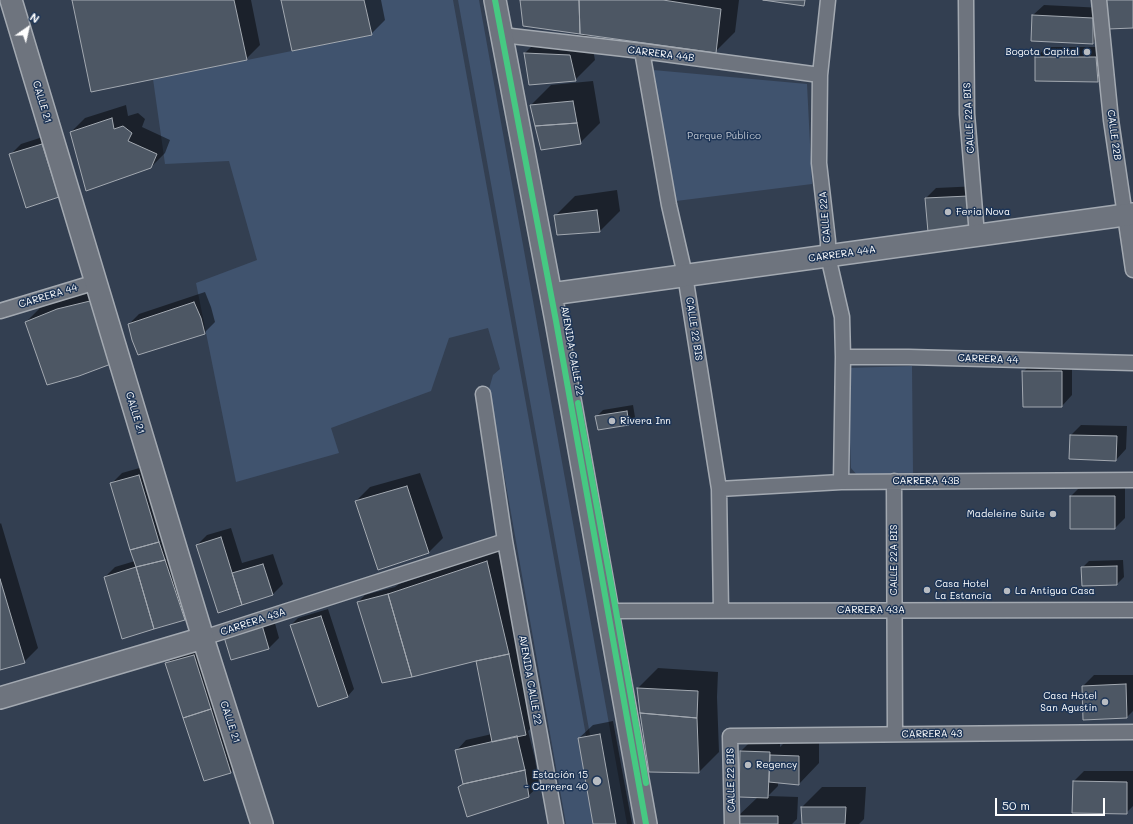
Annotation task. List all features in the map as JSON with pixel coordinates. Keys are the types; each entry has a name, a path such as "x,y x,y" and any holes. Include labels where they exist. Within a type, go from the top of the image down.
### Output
{"street":[{"name":"CALLE 21","path":"11,0 203,638 262,824"},
{"name":"AVENIDA CALLE 22","path":"495,0 551,294 646,824"},
{"name":"CALLE 22A","path":"828,0 820,75 819,163 828,241 828,256 842,317 843,357 841,482"},
{"name":"CALLE 22A BIS","path":"966,0 967,114 977,235"},
{"name":"CALLE 22B","path":"1099,0 1111,120 1129,214 1133,270"},
{"name":"CARRERA 44B","path":"502,35 642,51 820,75"},
{"name":"CALLE 22 BIS","path":"642,51 670,205 685,276 719,489 721,611"},
{"name":"CARRERA 44A","path":"551,294 1129,214"},
{"name":"CARRERA 44","path":"0,311 96,282"},
{"name":"CARRERA 44","path":"843,357 909,357 1133,363"},
{"name":"AVENIDA CALLE 22","path":"483,394 505,541 556,824"},
{"name":"CARRERA 43B","path":"719,489 841,482 1133,480"},
{"name":"CALLE 22A BIS","path":"894,481 895,734"},
{"name":"CARRERA 43A","path":"0,698 203,638 505,541"},
{"name":"CARRERA 43A","path":"609,611 1133,610"},
{"name":"CARRERA 43","path":"730,736 1133,732"},
{"name":"CALLE 22 BIS","path":"730,736 732,824"}],"green space":[{"path":"364,0 453,0 602,824 566,824 489,389 493,375 500,369 488,328 449,338 431,391 331,428 339,453 236,482 196,283 257,260 229,161 165,164 153,79 371,35"},
{"path":"458,0 479,0 627,824 606,824"},
{"name":"Parque Público","path":"653,70 807,84 812,184 676,201"},
{"path":"912,366 913,474 857,475 851,468 847,368"}],"building":[{"path":"72,0 234,0 247,60 91,92"},
{"path":"281,0 364,0 372,35 292,51"},
{"path":"520,0 579,0 580,34 523,26"},
{"path":"579,0 663,0 721,9 716,53 580,34"},
{"path":"763,0 805,0 804,6"},
{"path":"1105,0 1133,0 1133,28 1108,29"},
{"path":"1032,15 1093,18 1093,44 1031,41"},
{"path":"524,53 570,55 576,81 529,85"},
{"path":"1035,57 1096,57 1098,82 1035,81"},
{"path":"573,101 577,123 535,126 530,105"},
{"path":"112,118 114,129 123,126 132,133 128,141 157,154 151,168 86,191 70,132"},
{"path":"577,123 581,144 541,150 535,126"},
{"path":"42,144 59,197 26,208 9,154"},
{"name":"Feria Nova","path":"969,196 972,226 928,232 925,198"},
{"path":"597,210 600,232 557,235 554,215"},
{"path":"90,301 111,364 79,376 47,385 25,322 57,309"},
{"path":"194,302 201,318 205,334 138,355 128,324"},
{"path":"1022,371 1062,371 1062,407 1023,407"},
{"name":"Rivera Inn","path":"627,411 629,425 598,430 595,416"},
{"path":"1070,435 1117,436 1116,461 1069,459"},
{"path":"139,475 159,542 130,550 110,483"},
{"path":"407,486 429,553 378,570 355,501"},
{"path":"1070,496 1115,496 1115,529 1070,529"},
{"path":"221,537 242,605 218,613 196,545"},
{"path":"159,542 165,560 136,567 130,550"},
{"path":"165,560 185,620 154,629 136,567"},
{"path":"487,561 509,654 412,677 388,594"},
{"path":"263,564 273,595 242,605 232,573"},
{"path":"1117,566 1117,585 1082,586 1081,567"},
{"path":"136,567 154,629 122,639 104,577"},
{"path":"0,579 25,663 0,670"},
{"path":"388,594 412,677 382,683 357,602"},
{"path":"321,616 348,697 318,707 290,625"},
{"path":"262,625 269,649 231,660 224,637"},
{"path":"509,654 526,735 492,742 476,661"},
{"path":"194,655 211,709 183,718 165,663"},
{"name":"Casa Hotel San Agustin","path":"1126,684 1127,718 1083,720 1082,686"},
{"path":"637,688 698,691 697,718 640,713"},
{"path":"211,709 231,773 204,781 183,718"},
{"path":"640,713 697,718 699,773 649,772"},
{"name":"Estación 15 - Carrera 40","path":"600,734 616,824 593,824 578,738"},
{"path":"517,736 525,770 463,784 455,750"},
{"path":"740,751 770,752 768,798 739,797"},
{"path":"770,755 799,756 799,785 769,782"},
{"path":"525,770 529,797 467,817 458,787 463,784"},
{"path":"1073,781 1127,782 1127,814 1072,813"},
{"path":"801,807 846,807 845,824 802,824"},
{"path":"737,816 778,816 778,824 737,824"}],"cycle path":[{"path":"495,0 556,321 646,824"},
{"path":"578,403 646,783"}],"place":[{"name":"Bogota Capital","path":"1087,52"},
{"name":"Feria Nova","path":"948,212"},
{"name":"Rivera Inn","path":"612,421"},
{"name":"Madeleine Suite","path":"1053,514"},
{"name":"Casa Hotel La Estancia","path":"927,590"},
{"name":"La Antigua Casa","path":"1007,591"},
{"name":"Casa Hotel San Agustin","path":"1105,702"},
{"name":"Regency","path":"748,765"},
{"name":"Estación 15 - Carrera 40","path":"597,781"}]}
